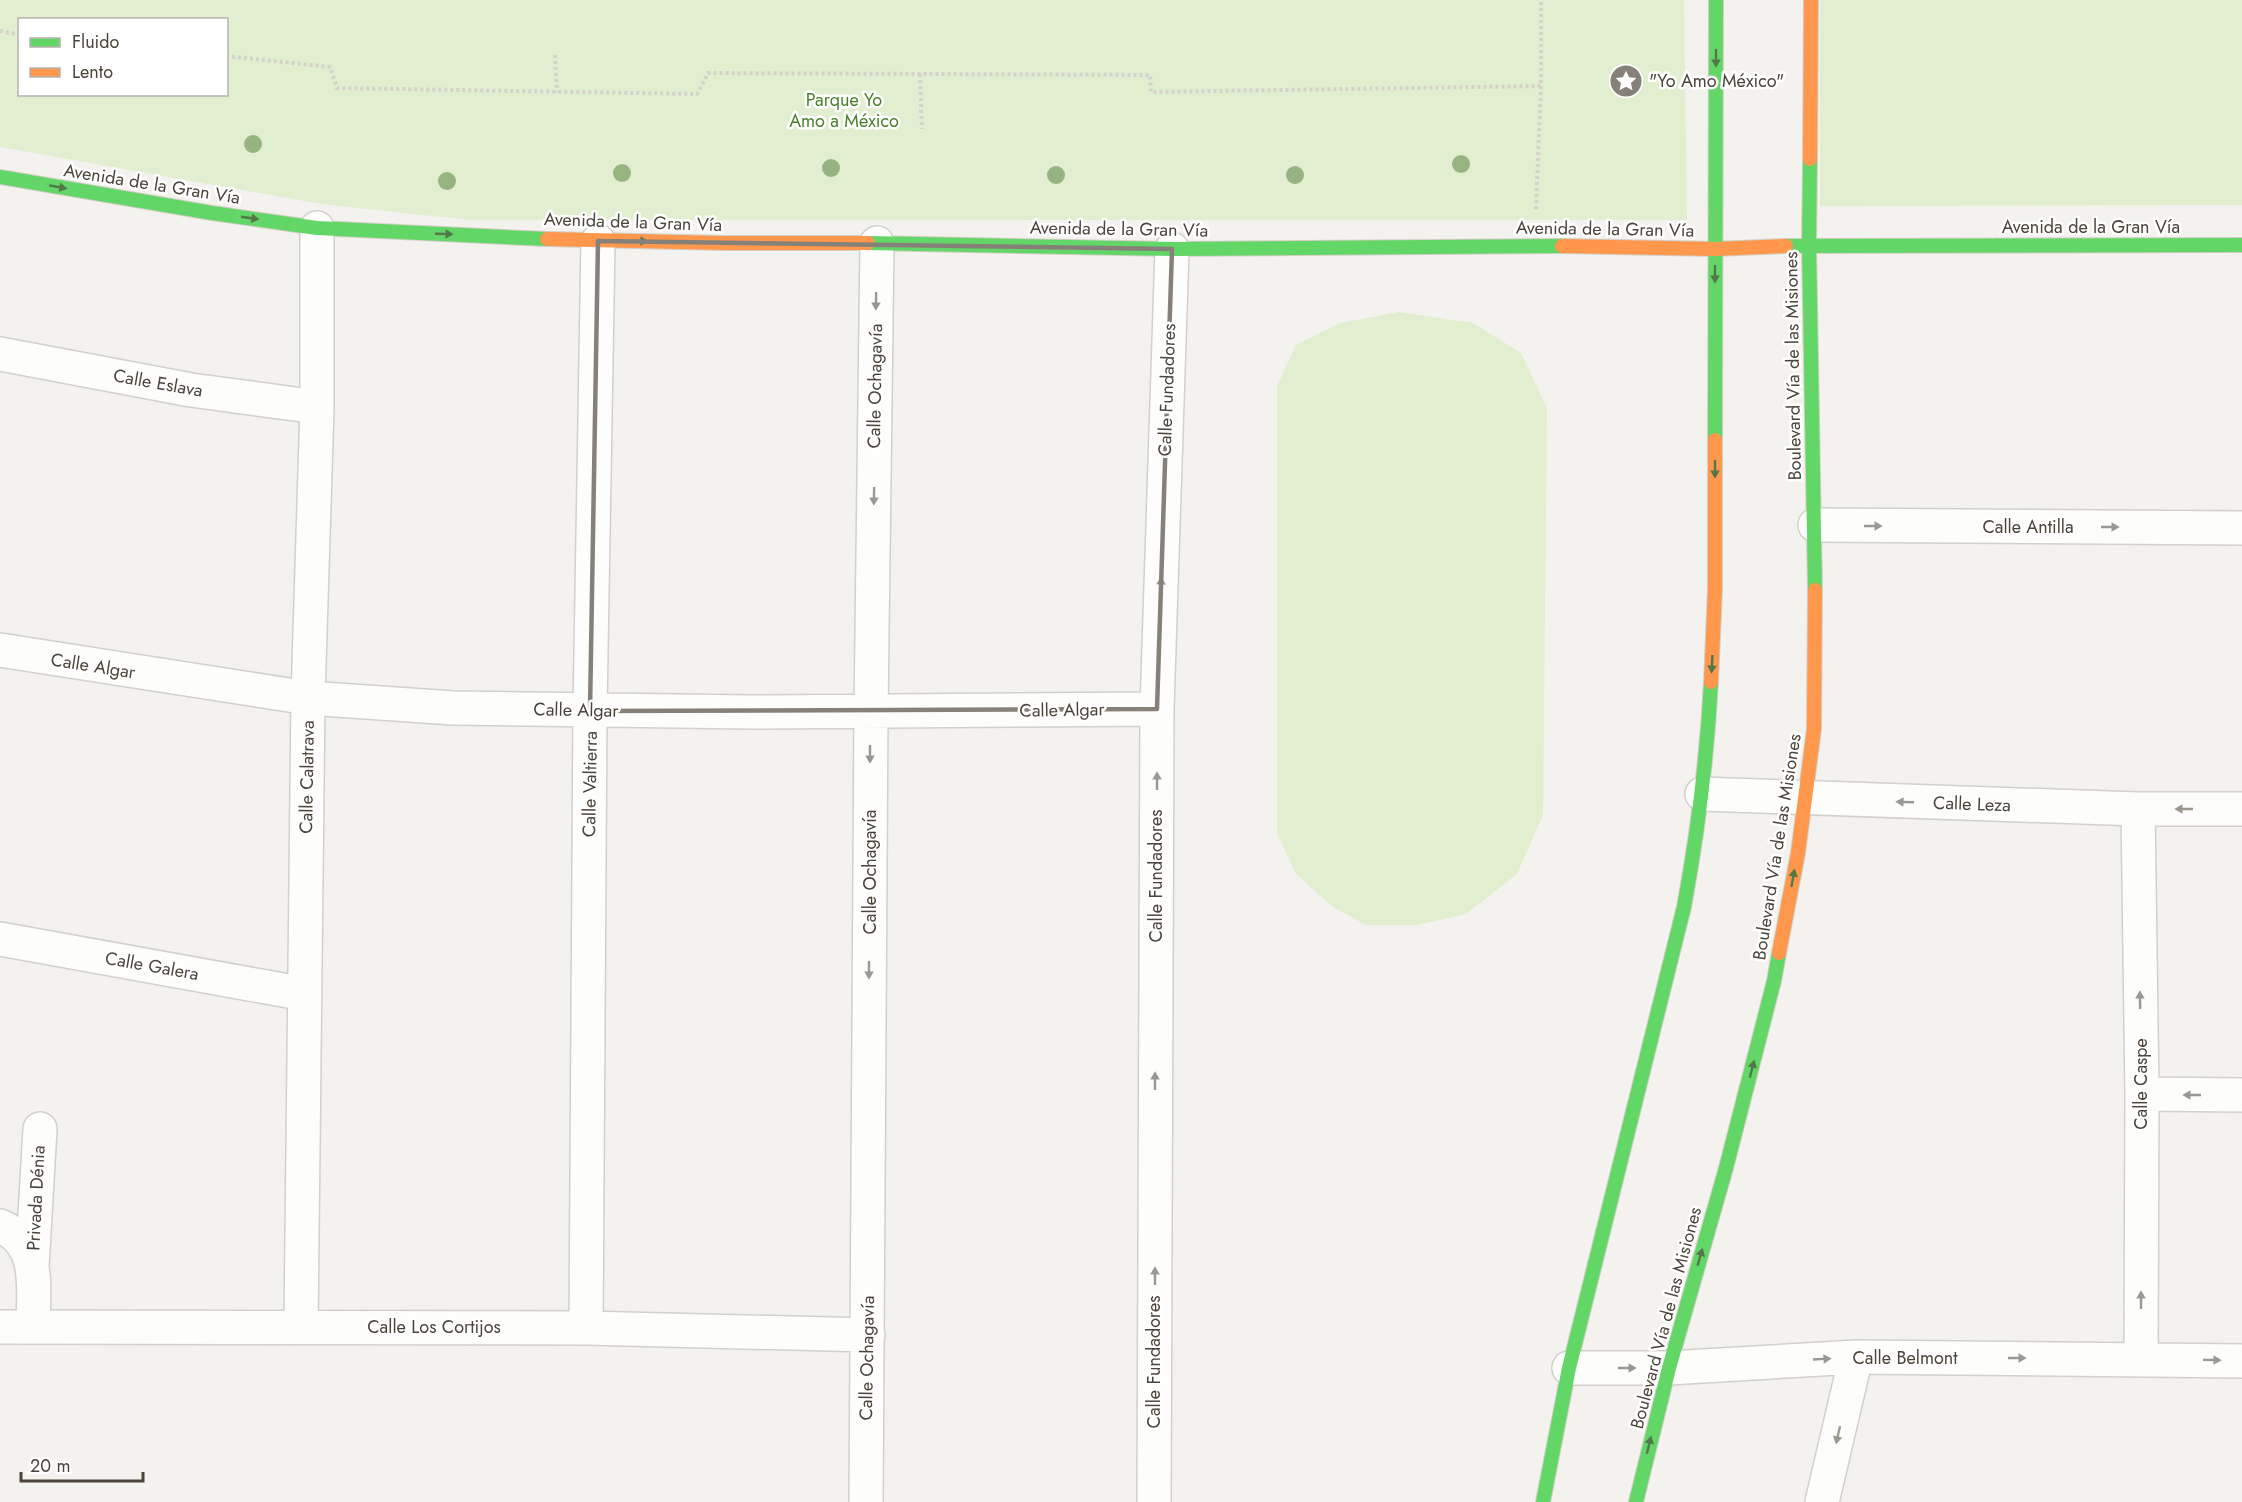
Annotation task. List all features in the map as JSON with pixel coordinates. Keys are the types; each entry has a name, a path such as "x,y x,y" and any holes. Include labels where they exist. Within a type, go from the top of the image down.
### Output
{"street":[{"path":"1543,1502 1569,1368 1684,907 1708,747 1715,588 1716,0"},
{"name":"Boulevard Vía de las Misiones","path":"1636,1502 1669,1368 1729,1157 1774,981 1798,853 1814,729 1815,525 1809,245 1811,0"},
{"name":"Avenida de la Gran Vía","path":"0,177 212,213 317,228 598,241 877,243 1172,249 1535,246 1715,249 1809,245 2242,245"},
{"name":"Calle Calatrava","path":"301,1327 308,698 317,407 317,228"},
{"name":"Calle Valtierra","path":"586,1328 590,711 598,241"},
{"name":"Calle Ochagavía","path":"866,1502 871,712 877,243"},
{"name":"Calle Fundadores","path":"1154,1502 1157,709 1172,249"},
{"name":"Calle Eslava","path":"0,354 190,390 317,407"},
{"name":"Calle Antilla","path":"1815,525 2242,528"},
{"name":"Calle Algar","path":"0,651 308,698 453,708 871,712 1157,709"},
{"name":"Calle Leza","path":"1702,794 2138,809 2242,809"},
{"name":"Calle Caspe","path":"2138,809 2142,1094 2140,1359"},
{"name":"Calle Galera","path":"0,939 305,994"},
{"path":"2142,1094 2242,1095"},
{"name":"Privada Dénia","path":"33,1327 32,1267 40,1129"},
{"path":"4,1228 20,1239 28,1252 32,1267"},
{"name":"Calle Los Cortijos","path":"0,1327 586,1328 868,1335"},
{"path":"1822,1502 1856,1358"},
{"name":"Calle Belmont","path":"1569,1368 1669,1368 1856,1358 2242,1361"}],"path":[{"path":"1535,246 1541,86 1541,0"},
{"path":"0,31 18,35"},
{"path":"555,55 557,92"},
{"path":"228,56 330,68 337,88 697,94 708,74 1150,75 1151,92 1541,86"},
{"path":"920,74 922,129"}],"highlighted area":[{"path":"598,241 1172,249 1157,709 590,711"}],"green space":[{"name":"Parque Yo Amo a México","path":"0,0 1684,0 1687,220 469,220 321,204 0,147"},
{"path":"1820,0 2242,0 2242,205 1820,206"},
{"path":"1399,312 1473,323 1521,353 1547,408 1543,815 1517,874 1466,914 1417,925 1366,925 1333,907 1296,874 1277,833 1277,386 1296,345 1340,323"}],"traffic: fast":[{"path":"1715,440 1716,0"},
{"path":"1810,159 1809,245 1815,590"},
{"path":"0,177 212,213 317,228 547,239"},
{"path":"868,243 1172,249 1562,246"},
{"path":"1786,246 2242,245"},
{"path":"1543,1502 1569,1368 1684,907 1701,795 1711,682"},
{"path":"1636,1502 1669,1368 1726,1168 1774,981 1779,953"}],"traffic: slow":[{"path":"1810,159 1811,0"},
{"path":"547,239 723,243 868,243"},
{"path":"1562,246 1715,249 1786,246"},
{"path":"1711,682 1715,588 1715,440"},
{"path":"1779,953 1798,853 1814,729 1815,590"}],"place":[{"name":"\"Yo Amo México\"","path":"1626,81"}]}
